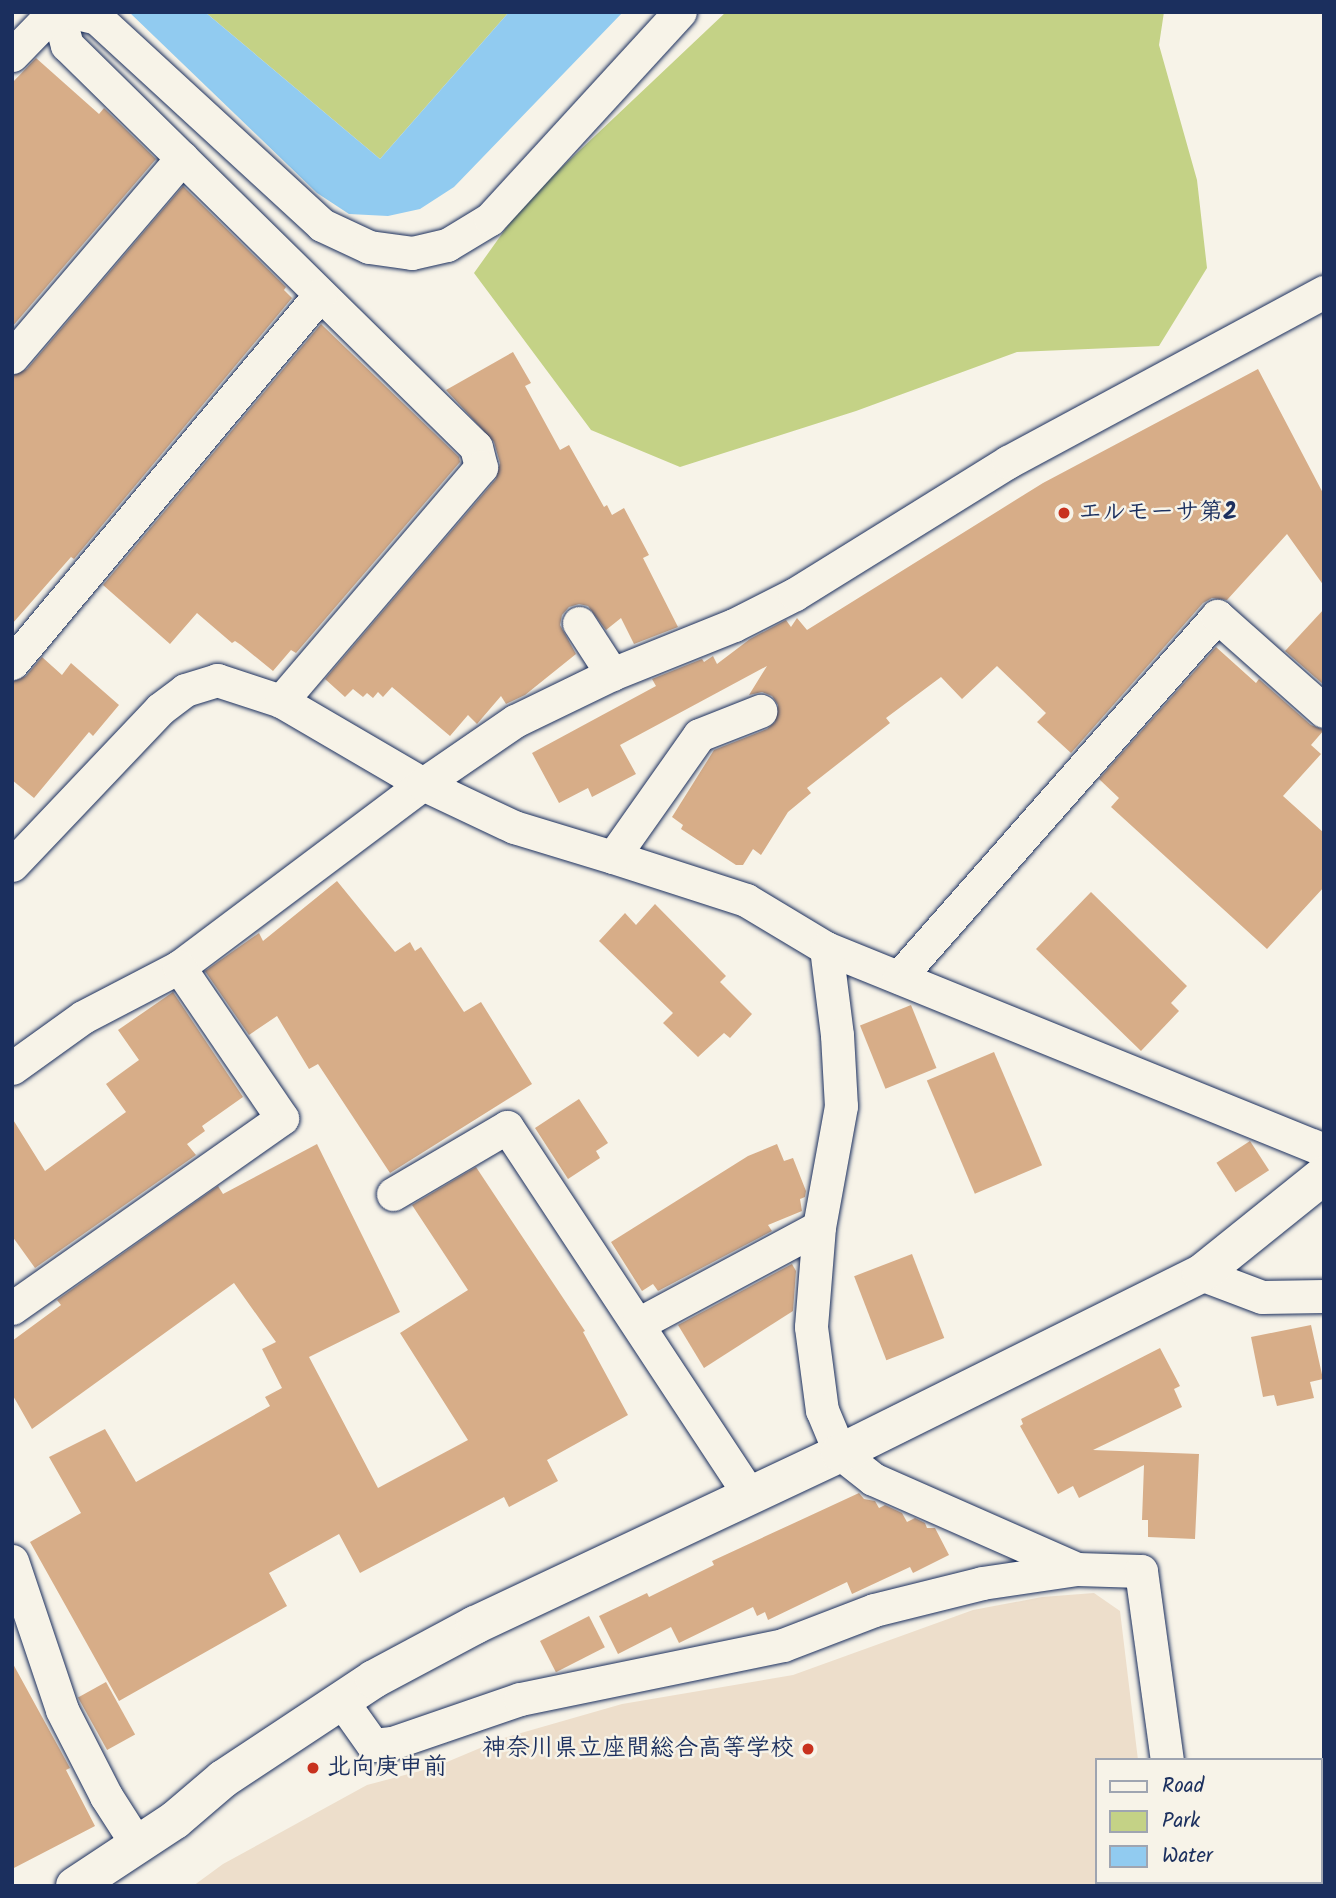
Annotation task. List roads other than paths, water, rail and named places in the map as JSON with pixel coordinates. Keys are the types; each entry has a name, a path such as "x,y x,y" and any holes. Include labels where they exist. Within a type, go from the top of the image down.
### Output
{"street":[{"path":"12,55 56,12 68,45 476,447 481,467 281,701"},
{"path":"72,12 97,18 322,225 369,247 412,253 447,245 490,219 680,12"},
{"path":"12,357 182,158"},
{"path":"12,1068 83,1017 179,967 423,784 515,721 612,674 734,625 795,594 1008,462 1324,292"},
{"path":"12,663 320,295"},
{"path":"899,977 1217,616 1324,711"},
{"path":"579,624 612,674"},
{"path":"12,865 160,709 184,691 217,680 281,701 423,784 514,827 746,900 826,948 1324,1150"},
{"path":"613,857 699,735 760,711"},
{"path":"826,948 838,1035 841,1106 820,1227 811,1327 822,1410 840,1453 873,1479 1077,1569"},
{"path":"12,1308 282,1118 179,967"},
{"path":"393,1194 507,1128 749,1494"},
{"path":"75,1886 138,1846 223,1779 341,1700 475,1625 840,1453 1201,1274 1324,1175"},
{"path":"638,1324 820,1227"},
{"path":"1201,1274 1262,1297 1324,1296"},
{"path":"12,1562 62,1710 106,1796 138,1846"},
{"path":"341,1700 373,1745 392,1743 520,1699 783,1645 874,1609 982,1583 1077,1569 1141,1571 1167,1758"}],"water":[{"path":"129,12 205,12 380,159 509,12 623,12 454,187 420,209 388,216 349,214 317,193"}],"place":[{"name":"エルモーサ第2","path":"1064,513"},
{"name":"神奈川県立座間総合高等学校","path":"808,1749"},
{"name":"北向庚申前","path":"313,1768"}]}
